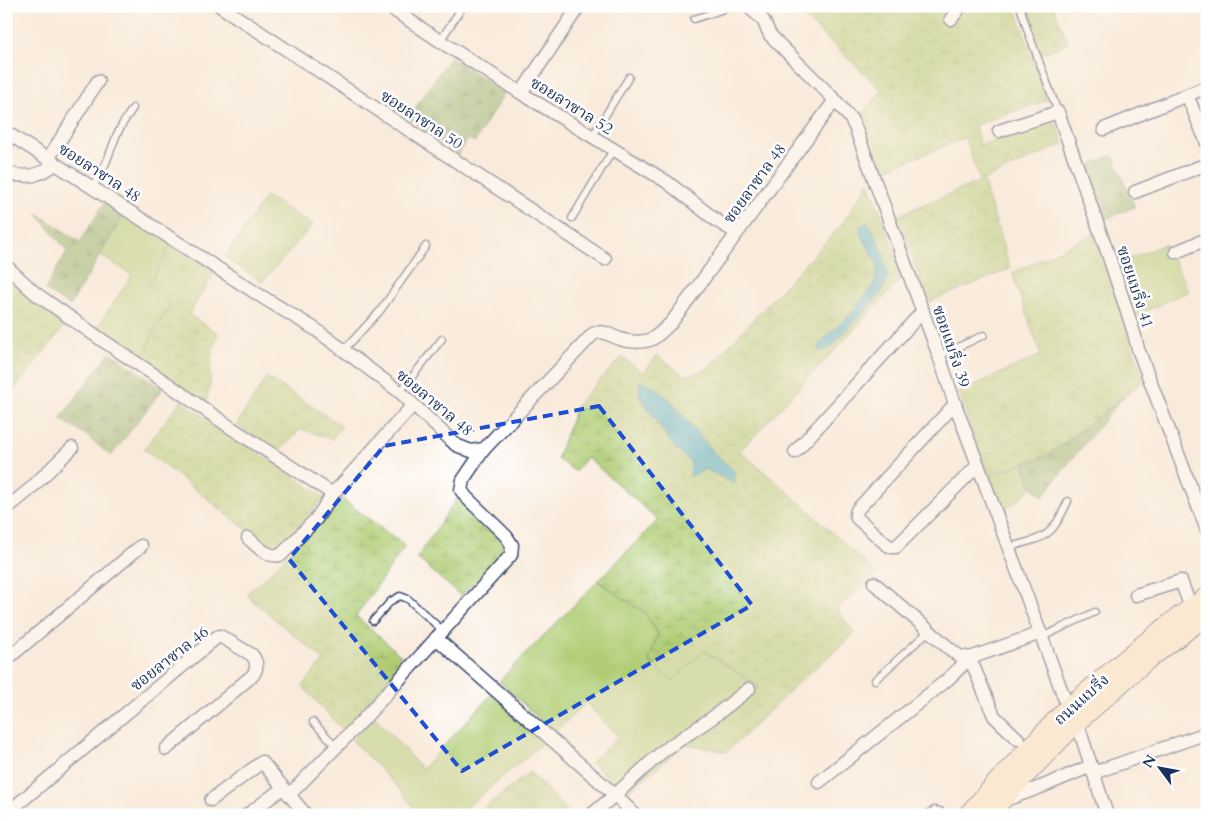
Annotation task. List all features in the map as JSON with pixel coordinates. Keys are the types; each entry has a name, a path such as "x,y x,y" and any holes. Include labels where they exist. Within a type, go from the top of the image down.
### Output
{"main road":[{"name":"ถนนแบริ่ง","path":"968,815 998,781 1072,715 1146,643 1199,612 1207,597"},
{"name":"ถนนแบริ่ง","path":"995,808 1072,715"}],"street":[{"name":"ซอยลาซาล 50","path":"220,6 606,259"},
{"name":"ซอยลาซาล 52","path":"388,6 520,93 667,182 737,234"},
{"path":"520,93 579,6"},
{"name":"ซอยแบริ่ง 39","path":"748,6 763,20 770,35 836,100 855,127 955,404 1072,715 1107,815"},
{"path":"763,20 766,6"},
{"path":"951,19 961,6"},
{"path":"6,174 35,176 42,172 52,161 98,81"},
{"path":"1104,129 1207,88"},
{"path":"1187,95 1207,143"},
{"name":"ซอยลาซาล 48","path":"6,132 315,329 400,392 456,445 471,451 484,450 593,334 606,332 618,339 628,341 649,340 671,323 836,100"},
{"path":"998,131 1058,112"},
{"name":"ซอยแบริ่ง 41","path":"1058,112 1118,282 1138,349 1207,530"},
{"path":"1135,192 1207,164"},
{"path":"1176,252 1207,239"},
{"path":"6,266 35,293 102,340 238,433 330,492 334,492"},
{"path":"796,452 922,311"},
{"path":"955,404 857,510 857,518 887,544 896,547 978,465"},
{"path":"248,538 265,553 274,556 281,555 316,519 334,492 413,405"},
{"path":"6,509 29,490 72,448"},
{"path":"247,815 286,792 337,747 512,555 512,545 506,536 461,490 464,480 484,450"},
{"path":"6,660 141,546"},
{"path":"1136,595 1181,581 1199,612"},
{"path":"874,583 950,649 960,656 970,658"},
{"path":"440,635 616,795 635,815"},
{"path":"819,782 947,680 970,658 1042,635"},
{"name":"ซอยลาซาล 46","path":"6,814 217,637 220,636 252,655 256,663 253,675 166,749"},
{"path":"970,658 994,716 1018,740"},
{"path":"591,815 616,795 663,751 712,718 749,689"},
{"path":"995,808 1041,787 1207,733"},
{"path":"211,800 262,762 306,815"}],"lane":[{"path":"440,41 463,6"},
{"path":"694,19 728,6"},
{"path":"1020,6 1058,112"},
{"path":"592,137 629,78"},
{"path":"93,187 106,163 120,129 133,108"},
{"path":"572,218 613,150"},
{"path":"344,350 380,311 426,246"},
{"path":"939,356 984,335"},
{"path":"400,392 442,339"},
{"path":"1009,548 1038,540 1048,534 1059,521 1068,501"},
{"path":"373,621 391,600 400,596 408,599 440,635"},
{"path":"1042,635 1095,612"},
{"path":"875,680 929,631"},
{"path":"313,722 337,747"},
{"path":"926,815 934,810 940,811 944,815"}],"highlighted area":[{"path":"599,406 752,605 462,771 289,559 384,446"}],"green space":[{"path":"792,6 1015,6 1047,100 975,125 980,145 1056,123 1064,144 983,180 1010,269 929,302 896,216 980,181 965,138 877,173 860,116 882,90"},
{"path":"1022,6 1053,6 1068,43 1040,55"},
{"path":"450,57 505,92 475,142 468,139 458,155 410,120 415,108"},
{"path":"1113,155 1135,207 1101,221 1084,167"},
{"path":"869,182 904,276 740,451 805,507 877,574 837,609 855,633 796,685 727,752 685,744 759,686 704,651 673,681 649,661 658,633 645,613 598,581 658,520 587,457 575,471 557,459 577,404 622,357 644,373 657,355 685,376 707,369 843,223","holes":["860,232 888,277 880,294 830,348 822,341 865,297 876,277 877,264","639,382 652,385 714,453 734,471 735,484 705,468 690,476 691,462 675,449 640,396"]},
{"path":"266,196 313,225 262,282 225,257"},
{"path":"106,200 125,213 70,306 45,290 67,251 36,212 80,242"},
{"path":"125,213 171,245 171,305 155,329 143,359 96,329 132,275 100,255"},
{"path":"1095,233 1144,381 1049,454 987,476 959,392 1041,355 1012,273"},
{"path":"1165,244 1189,291 1131,318 1115,265"},
{"path":"171,245 215,272 189,315 218,333 211,357 210,386 206,404 145,364 143,359 155,329 171,305 149,285"},
{"path":"6,279 67,323 14,390 6,386"},
{"path":"110,352 163,389 111,456 80,431 60,419"},
{"path":"267,377 342,426 332,439 301,429 279,452 236,425"},
{"path":"1124,396 1043,497 1032,487 1024,463 1049,454"},
{"path":"181,401 324,497 283,546 274,548 248,531 144,449"},
{"path":"1024,463 1032,487 1004,512 987,476"},
{"path":"340,497 405,546 356,616 407,661 344,731 302,686 324,660 253,601 247,593 269,574"},
{"path":"458,497 506,540 507,548 461,596 417,558"},
{"path":"598,581 646,613 658,633 672,681 704,651 760,686 685,744 625,794 591,762 619,737 586,703 554,733 499,681"},
{"path":"493,693 545,741 468,806 476,815 420,815 399,789 352,740 374,716 422,769"},
{"path":"530,772 571,815 476,815 476,814"}],"water":[{"path":"867,223 873,230 883,254 888,277 880,294 830,348 818,351 822,341 852,313 875,282 878,265 860,232 860,226"},
{"path":"639,382 652,385 671,401 714,453 734,471 735,484 705,469 690,477 691,462 675,449 640,396"}]}
